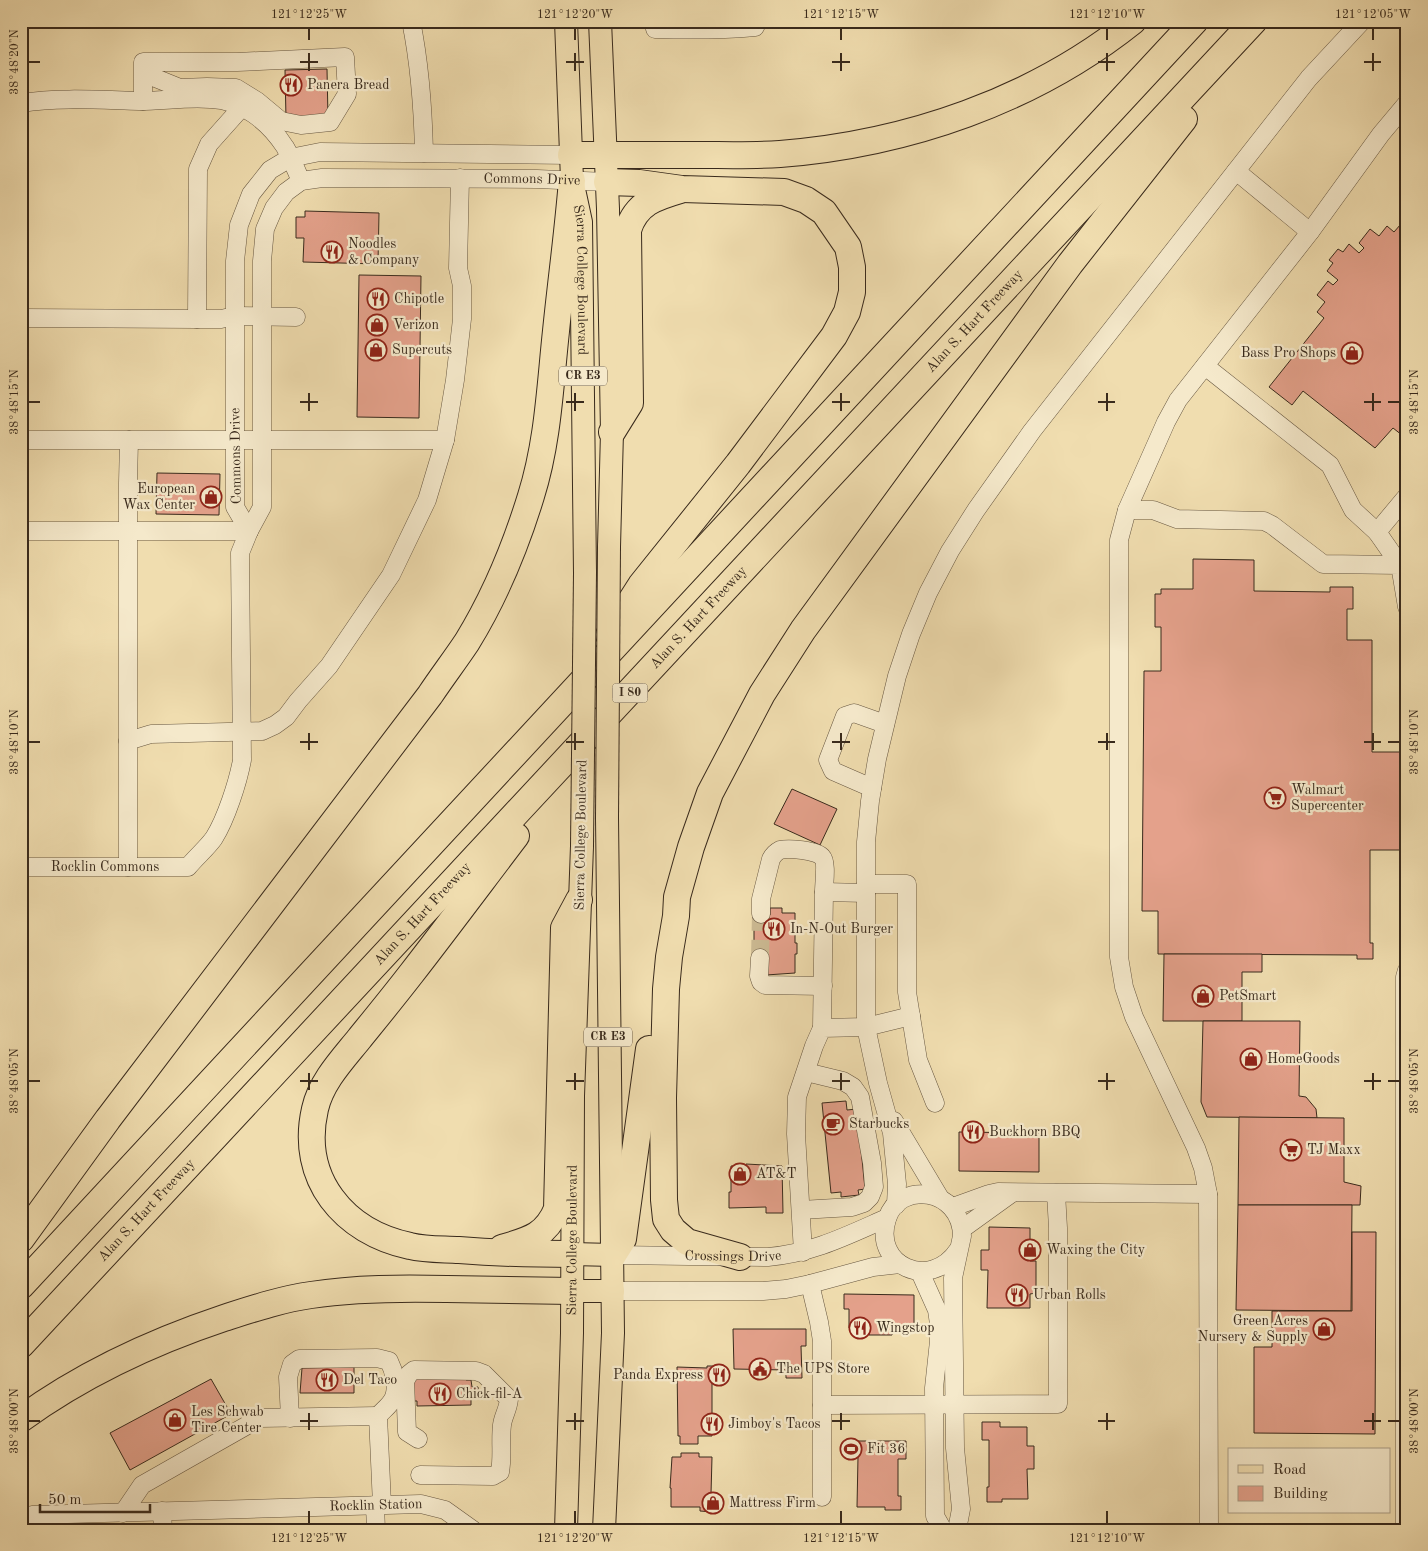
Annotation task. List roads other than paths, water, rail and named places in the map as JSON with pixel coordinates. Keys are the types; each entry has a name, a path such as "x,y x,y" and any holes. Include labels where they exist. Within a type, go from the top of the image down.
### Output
{"highway":[{"path":"572,155 780,154 842,146 889,137 962,117 1006,98 1077,62 1133,21"},
{"path":"21,1286 1195,21"},
{"path":"740,1257 687,1242 673,1230 666,1219 664,1200 663,1117 666,990 677,897 691,847 710,793 762,694 803,630 1070,264 1193,107 1245,30"},
{"name":"Alan S. Hart Freeway","path":"21,1346 1245,30"},
{"path":"21,1239 114,1111 430,695 468,641 503,572 531,495 540,460 548,420 572,180"},
{"path":"568,698 641,585 738,464 834,336 847,312 852,292 852,267 848,247 824,212 806,200 784,192 682,189 639,183 608,182"},
{"path":"612,432 630,403 627,236 630,224 636,213 646,202 682,189"},
{"path":"572,1254 487,1252 412,1247 369,1232 348,1218 333,1201 320,1179 313,1158 312,1134 315,1108 335,1068 417,967 608,717"},
{"path":"613,1255 623,1238 644,1099 660,955 668,914 677,897"},
{"path":"487,1252 536,1235 548,1225 556,1209 564,928 579,900"},
{"path":"21,1419 60,1393 131,1354 205,1324 277,1302 351,1290 393,1288 572,1291"}],"main road":[{"name":"Sierra College Boulevard","path":"566,21 572,180 581,222 585,573 582,846 573,1096 572,1291 566,1530"},
{"name":"Sierra College Boulevard","path":"600,21 608,182 612,432 609,547 607,818 613,1333 604,1530"},
{"name":"Crossings Drive","path":"572,1254 613,1255"},
{"path":"572,1291 613,1291"}],"street":[{"path":"411,21 422,91 424,153"},
{"path":"654,21 655,29 689,30 728,30 755,27 758,21"},
{"path":"958,1250 952,1259 942,1266 932,1271 920,1272 900,1264 891,1255 886,1243 884,1230 892,1211 897,1184 892,1133 878,1083 866,1027 866,842 872,788 897,676 911,634 925,601 950,552 971,518 1057,399 1309,78 1362,21"},
{"path":"143,73 180,88 236,88 257,101 281,121 301,126 330,122 347,94 345,57 237,62 143,62 143,73 143,101"},
{"path":"21,103 48,99 143,101 212,98 228,101 242,107 267,124 285,148 301,181"},
{"path":"1209,1530 1208,1194 1203,1168 1196,1148 1134,1017 1124,987 1119,957 1119,540 1127,510 1166,422 1178,400 1310,232 1381,134 1407,102"},
{"path":"197,320 198,169 209,144 242,107"},
{"name":"Commons Drive","path":"249,531 235,507 235,262 239,225 251,194 270,170 290,158 320,152 572,155"},
{"path":"1236,171 1310,232"},
{"name":"Commons Drive","path":"249,531 262,507 262,261 265,229 274,208 286,192 301,181 322,178 460,178 608,182"},
{"path":"128,741 151,734 262,731 275,725 286,717 328,666 391,575 426,500 444,440 455,380 462,319 462,286 458,268 460,178"},
{"path":"21,318 197,320 222,319 235,316 296,317"},
{"path":"1205,366 1330,465 1353,510 1377,532 1400,565 1407,607"},
{"path":"21,440 444,440"},
{"path":"128,867 129,440"},
{"path":"1377,532 1407,496"},
{"path":"1127,510 1153,510 1177,519 1264,521 1272,524 1323,564 1400,565"},
{"path":"21,531 249,531 240,553 241,731"},
{"path":"872,788 833,771 828,760 845,716 854,714 885,724"},
{"name":"Rocklin Commons","path":"21,867 188,867 214,838 239,778 242,760 241,731"},
{"path":"761,914 761,899 771,858 774,854 780,850 814,851 821,855 825,860 822,1028 797,1097 796,1134 803,1252"},
{"path":"824,892 907,884 907,992 918,1060 935,1103"},
{"path":"760,958 759,976 761,982 765,985 823,986"},
{"path":"1405,1530 1405,977 1407,970"},
{"path":"822,1028 866,1027 911,1016"},
{"path":"801,1210 852,1206 864,1203 870,1197 874,1187 872,1163 860,1097 853,1087 843,1082 806,1072"},
{"path":"887,1111 946,1203 959,1218 962,1229 954,1278 955,1448 961,1509 958,1530"},
{"path":"892,1211 906,1198 917,1194 929,1194 946,1203 998,1192 1208,1194"},
{"path":"962,1229 1012,1193"},
{"path":"822,1405 1058,1404 1058,1228 1056,1193"},
{"name":"Crossings Drive","path":"613,1255 740,1257 790,1255 820,1247 892,1211"},
{"path":"613,1291 763,1291 786,1289 873,1267 900,1264"},
{"path":"920,1272 937,1310 939,1324 933,1405 934,1516 943,1530"},
{"path":"810,1284 822,1341 822,1497"},
{"path":"290,1418 288,1377 292,1364 299,1359 377,1358 389,1361 394,1370 395,1395 378,1416 378,1505 376,1530"},
{"path":"418,1440 407,1432 406,1381 409,1374 414,1370 476,1371 484,1374 509,1399 508,1408 502,1423 503,1458 500,1472 493,1476 420,1475"},
{"path":"123,1513 142,1485 260,1418 378,1416"},
{"name":"Rocklin Station","path":"32,1515 421,1504 445,1510 461,1527"},
{"path":"162,1511 163,1530"}],"tunnel":[{"path":"760,958 761,914"}],"place":[{"name":"Panera Bread","path":"291,85"},
{"name":"Noodles & Company","path":"332,252"},
{"name":"Chipotle","path":"378,299"},
{"name":"Verizon","path":"377,325"},
{"name":"Supercuts","path":"376,350"},
{"name":"Bass Pro Shops","path":"1352,353"},
{"name":"European Wax Center","path":"211,497"},
{"name":"Walmart Supercenter","path":"1275,798"},
{"name":"In-N-Out Burger","path":"774,929"},
{"name":"PetSmart","path":"1203,996"},
{"name":"HomeGoods","path":"1251,1059"},
{"name":"Starbucks","path":"833,1124"},
{"name":"Buckhorn BBQ","path":"973,1132"},
{"name":"TJ Maxx","path":"1291,1150"},
{"name":"AT&T","path":"740,1174"},
{"name":"Waxing the City","path":"1030,1250"},
{"name":"Urban Rolls","path":"1017,1295"},
{"name":"Wingstop","path":"860,1328"},
{"name":"Green Acres Nursery & Supply","path":"1324,1329"},
{"name":"The UPS Store","path":"760,1369"},
{"name":"Panda Express","path":"719,1375"},
{"name":"Del Taco","path":"327,1380"},
{"name":"Chick-fil-A","path":"440,1394"},
{"name":"Les Schwab Tire Center","path":"175,1420"},
{"name":"Jimboy's Tacos","path":"712,1424"},
{"name":"Fit 36","path":"851,1449"},
{"name":"Mattress Firm","path":"713,1503"}]}
